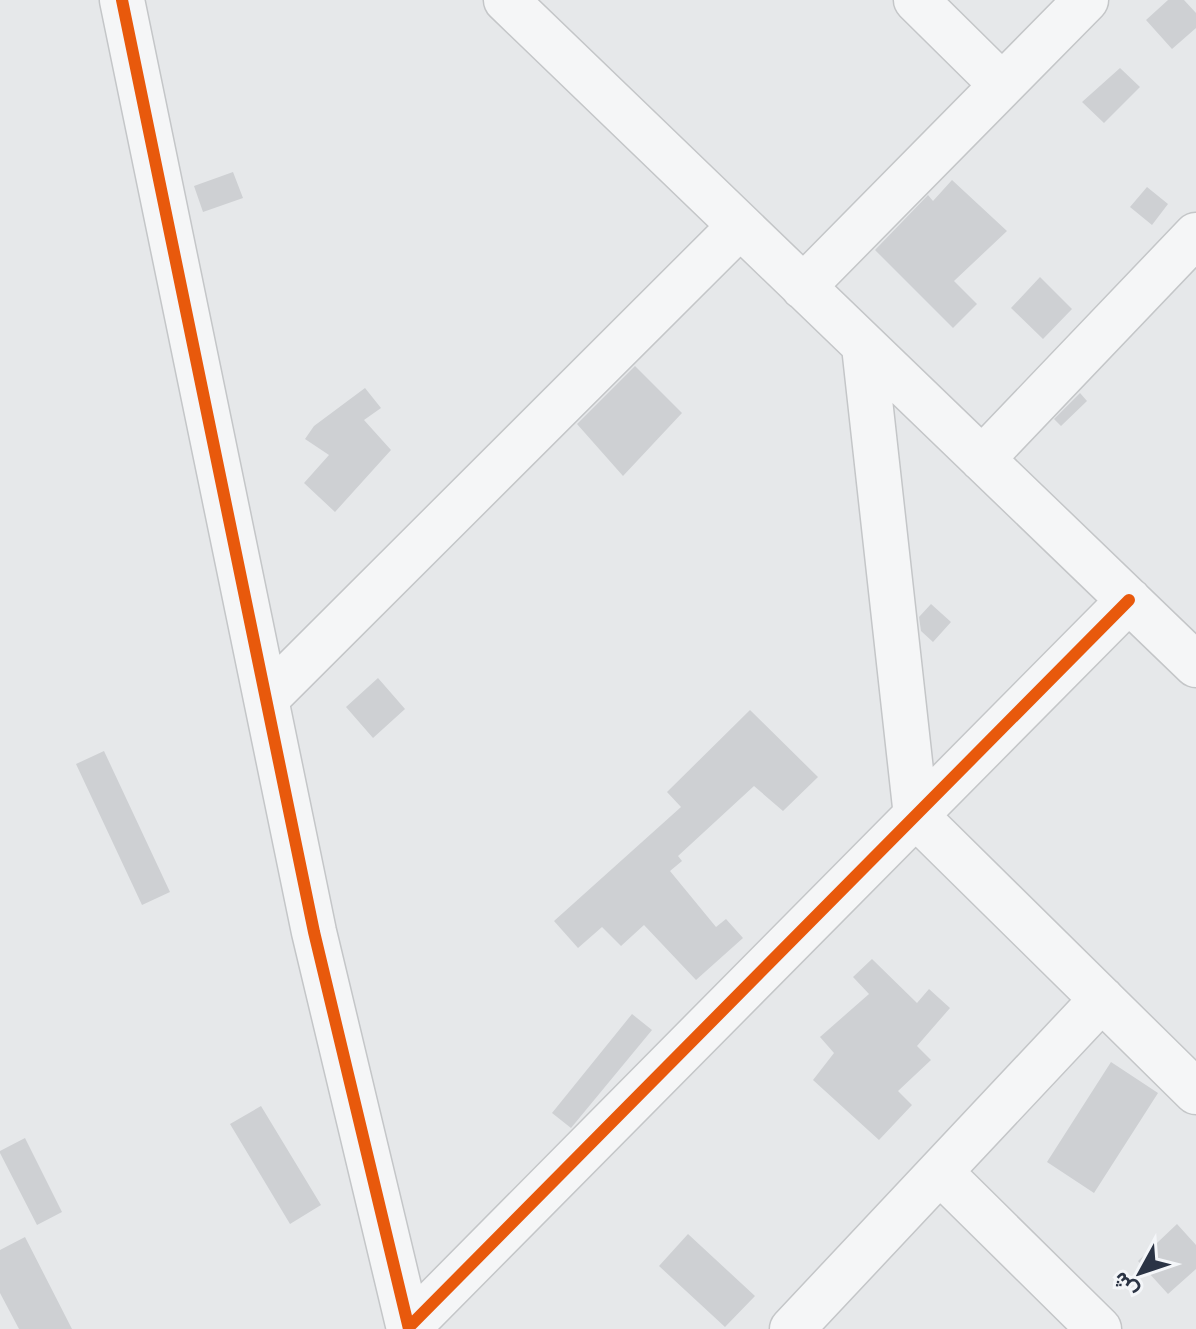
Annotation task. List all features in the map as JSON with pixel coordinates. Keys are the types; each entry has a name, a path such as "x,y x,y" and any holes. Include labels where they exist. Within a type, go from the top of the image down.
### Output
{"street":[{"path":"122,0 314,932 409,1328"},
{"path":"506,0 1196,665"},
{"path":"916,0 1002,85"},
{"path":"803,287 1086,0"},
{"path":"266,699 740,226"},
{"path":"982,459 1192,248"},
{"path":"864,346 916,816 1196,1092"},
{"path":"409,1328 1129,600"},
{"path":"792,1329 1102,999"},
{"path":"940,1172 1099,1329"}],"building":[{"path":"1168,0 1184,0 1196,13 1196,28 1172,49 1146,20"},
{"path":"1120,68 1140,87 1104,123 1082,102"},
{"path":"233,172 243,198 203,212 194,186"},
{"path":"952,180 1007,231 954,281 977,304 953,328 875,250 928,195 933,201"},
{"path":"1147,187 1168,204 1152,225 1130,207"},
{"path":"1040,277 1072,309 1043,339 1011,308"},
{"path":"635,366 682,413 623,476 577,424"},
{"path":"365,388 381,408 364,420 391,450 335,512 304,483 329,455 305,439 314,426"},
{"path":"1080,393 1087,401 1061,426 1054,419"},
{"path":"931,604 951,622 933,642 921,631 919,617"},
{"path":"378,678 405,709 373,738 346,707"},
{"path":"750,710 818,777 783,811 754,786 678,856 682,861 670,871 716,927 726,919 743,938 696,980 644,925 621,946 602,927 578,948 554,921 681,807 667,792"},
{"path":"104,751 170,892 142,905 76,764"},
{"path":"872,959 917,1003 929,989 950,1008 917,1046 931,1060 898,1091 912,1105 879,1140 813,1080 834,1053 820,1037 869,994 853,977"},
{"path":"632,1014 652,1030 571,1128 552,1113"},
{"path":"1111,1062 1158,1093 1094,1193 1047,1162"},
{"path":"261,1106 321,1205 290,1224 230,1124"},
{"path":"25,1138 62,1212 37,1225 0,1153"},
{"path":"1177,1224 1196,1245 1196,1269 1168,1294 1138,1261"},
{"path":"688,1234 755,1296 725,1327 659,1266"},
{"path":"25,1237 72,1329 19,1329 0,1293 0,1250"}],"cycle path":[{"path":"122,0 314,932 409,1329"},
{"path":"409,1327 1129,600"}]}
